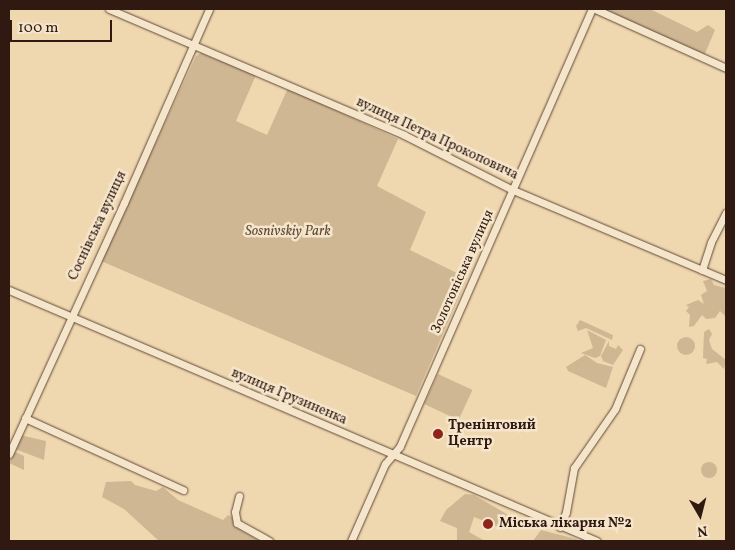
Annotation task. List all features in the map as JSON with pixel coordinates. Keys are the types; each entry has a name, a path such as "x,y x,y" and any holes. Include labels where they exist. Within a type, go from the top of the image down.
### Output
{"street":[{"name":"вулиця Петра Прокоповича","path":"109,9 404,135 514,190 726,280"},
{"name":"Соснівська вулиця","path":"9,454 70,317 124,203 208,9"},
{"path":"593,9 726,68"},
{"name":"Золотоніська вулиця","path":"351,541 375,485 400,446 593,9"},
{"path":"702,270 711,242 726,213"},
{"name":"вулиця Грузиненка","path":"9,290 560,527 597,541"},
{"path":"560,527 566,512 574,468 616,408 640,349"},
{"path":"25,418 183,490"},
{"path":"240,496 235,512 237,524 269,541"}],"green space":[{"path":"600,9 650,9 697,32 708,25 715,30 704,56"},
{"name":"Sosnivskiy Park","path":"201,53 256,75 236,121 267,135 288,88 398,139 377,186 426,212 410,250 467,278 416,396 101,261 196,56"},
{"path":"711,279 714,285 726,288 726,317 720,311 715,318 706,319 702,315 694,326 689,327 690,315 686,311 689,307 686,305 698,300 704,304 701,295 707,291 703,281"},
{"path":"580,320 613,335 612,340 586,328 578,331 576,326"},
{"path":"709,329 712,334 709,340 712,349 726,360 724,369 717,362 706,364 707,359 703,358 704,332"},
{"path":"587,330 606,340 600,356 595,358 581,353 593,348"},
{"path":"686,337 692,340 695,346 692,352 686,355 680,352 677,346 680,340"},
{"path":"609,341 609,346 616,349 618,345 623,350 613,365 603,361 601,356"},
{"path":"585,355 597,363 613,367 606,388 568,371 566,367"},
{"path":"438,374 472,390 458,420 424,404"},
{"path":"20,435 46,441 44,460 15,449"},
{"path":"13,451 24,456 24,470 9,463"},
{"path":"706,462 712,462 717,467 715,476 706,478 701,473 701,467"},
{"path":"131,481 135,485 156,491 163,487 178,500 223,520 228,515 232,517 235,527 260,541 159,541 124,509 102,497 106,482"},
{"path":"465,494 474,495 524,524 507,530 474,517 469,532 485,541 457,541 457,528 440,521 446,510"},
{"path":"541,530 576,539 579,541 533,541"}],"place":[{"name":"Тренінговий Центр","path":"438,434"},
{"name":"Міська лікарня №2","path":"488,524"}]}
